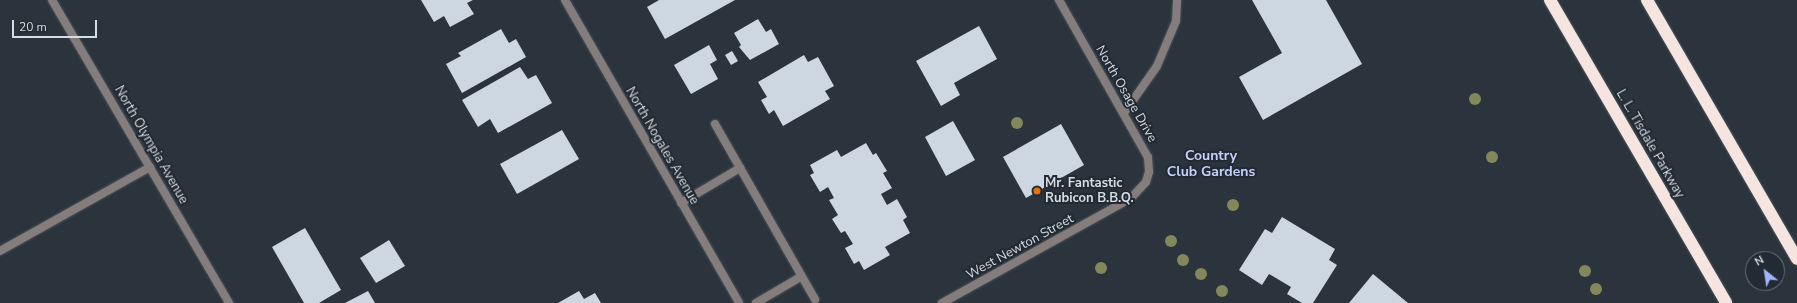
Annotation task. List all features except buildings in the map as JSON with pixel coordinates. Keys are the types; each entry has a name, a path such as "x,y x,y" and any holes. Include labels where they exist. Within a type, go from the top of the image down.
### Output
{"highway":[{"name":"L. L. Tisdale Parkway","path":"1550,0 1726,303"},
{"path":"1647,0 1797,259"}],"street":[{"name":"North Olympia Avenue","path":"52,0 229,303"},
{"name":"North Nogales Avenue","path":"565,0 739,303"},
{"name":"North Osage Drive","path":"1059,0 1145,150 1149,164 1146,182 1130,199"},
{"path":"1124,113 1157,66 1176,21 1177,0"},
{"path":"715,124 815,299"},
{"path":"0,251 150,167"},
{"path":"681,204 740,168"},
{"name":"West Newton Street","path":"942,303 1130,199"},
{"path":"756,303 802,276"}],"place":[{"name":"Mr. Fantastic Rubicon B.B.Q.","path":"1037,191"}],"district":[{"name":"Country Club Gardens","path":"1211,164"}]}
